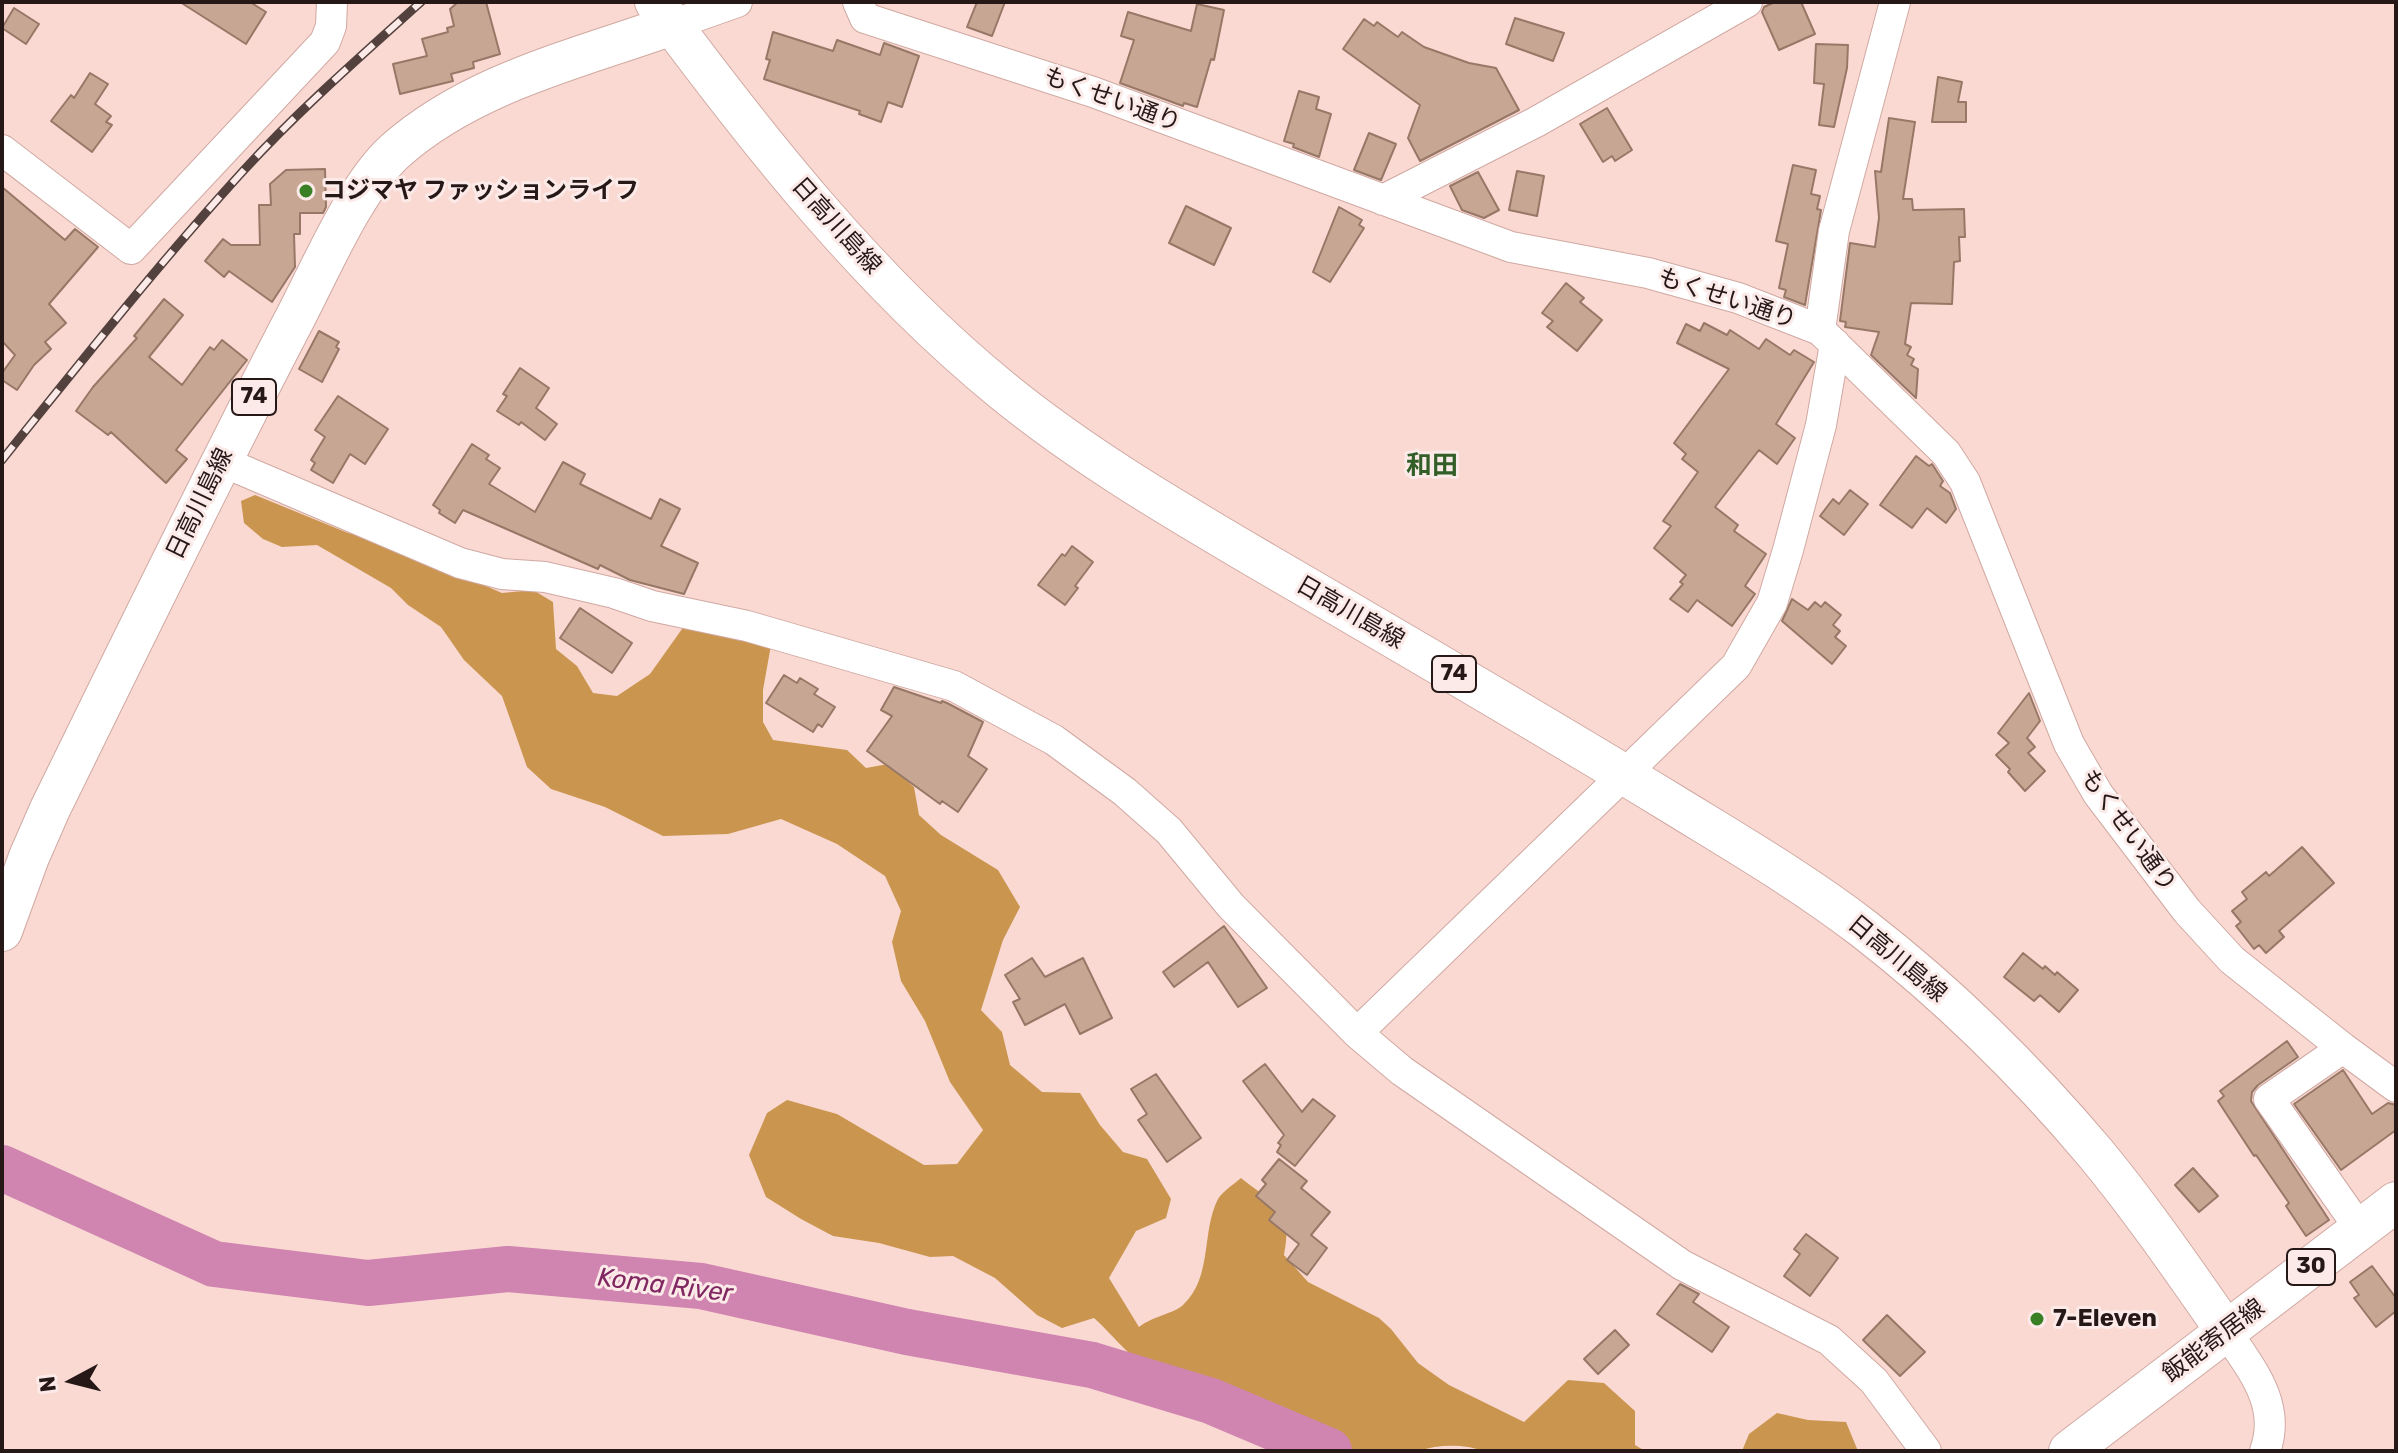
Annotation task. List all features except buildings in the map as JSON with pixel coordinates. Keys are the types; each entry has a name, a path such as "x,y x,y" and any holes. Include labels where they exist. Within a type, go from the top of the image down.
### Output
{"main road":[{"name":"日高川島線","path":"2,931 50,809 221,461 356,201 392,154 438,117 498,87 664,14 745,122 839,232 919,318 1004,393 1085,452 1166,504 1625,775 1793,879 1862,927 1975,1025 2041,1092 2148,1220 2226,1331"},
{"name":"飯能寄居線","path":"2069,1451 2396,1202"}],"street":[{"path":"2,150 131,249 325,42 331,26 332,2"},
{"path":"664,14 737,2"},
{"name":"もくせい通り","path":"858,2 865,18 1093,92 1511,247 1648,273 1738,298 1828,337 1946,453 1965,482 2069,744 2098,794 2187,911 2232,960 2396,1087"},
{"path":"1383,200 1536,122 1747,2"},
{"path":"1357,1033 1736,666 1772,603 1821,425 1834,231 1895,2"},
{"path":"221,461 460,563 502,574 545,577 614,593 652,606 747,626 954,686 1054,740 1125,792 1169,831 1231,906 1357,1033 1402,1071 1682,1265 1829,1340 1874,1381 1926,1451"},
{"path":"2343,1048 2269,1099 2360,1229"},
{"path":"2226,1331 2267,1397 2271,1417 2265,1451"}],"shaded area":[{"path":"255,495 348,533 375,538 502,593 533,590 553,602 556,649 577,666 593,693 617,696 650,674 682,629 702,623 771,645 763,690 763,722 773,740 847,750 866,768 888,764 914,787 919,815 941,835 998,870 1020,907 1003,940 981,1010 1002,1032 1010,1065 1042,1092 1080,1093 1100,1125 1123,1152 1147,1159 1171,1199 1166,1218 1136,1231 1109,1278 1139,1327 1179,1308 1192,1294 1203,1268 1218,1199 1241,1178 1279,1209 1286,1227 1284,1255 1308,1282 1379,1318 1418,1363 1449,1385 1524,1422 1568,1380 1604,1383 1635,1411 1635,1445 1645,1451 1483,1451 1451,1446 1419,1451 1286,1451 1253,1407 1230,1396 1159,1375 1132,1356 1094,1318 1062,1328 1037,1315 995,1278 953,1256 930,1257 879,1243 833,1236 766,1197 749,1155 767,1113 787,1100 837,1114 924,1165 957,1164 983,1130 950,1082 925,1021 901,981 892,942 901,911 885,876 837,844 781,819 728,834 663,836 605,807 551,789 527,767 502,696 464,660 441,627 408,605 391,588 317,545 282,547 263,539 244,523 241,501"},
{"path":"1777,1413 1808,1420 1846,1422 1858,1451 1742,1451 1749,1434"}],"waterway":[{"name":"Koma River","path":"2,1168 214,1264 368,1283 508,1269 701,1286 907,1332 1092,1365 1211,1401 1329,1451"}],"railway":[{"path":"2,460 151,277 244,170 308,105 421,2"}],"place":[{"name":"コジマヤ ファッションライフ","path":"306,191"},
{"name":"7-Eleven","path":"2037,1319"}],"district":[{"name":"和田","path":"1432,466"}]}
